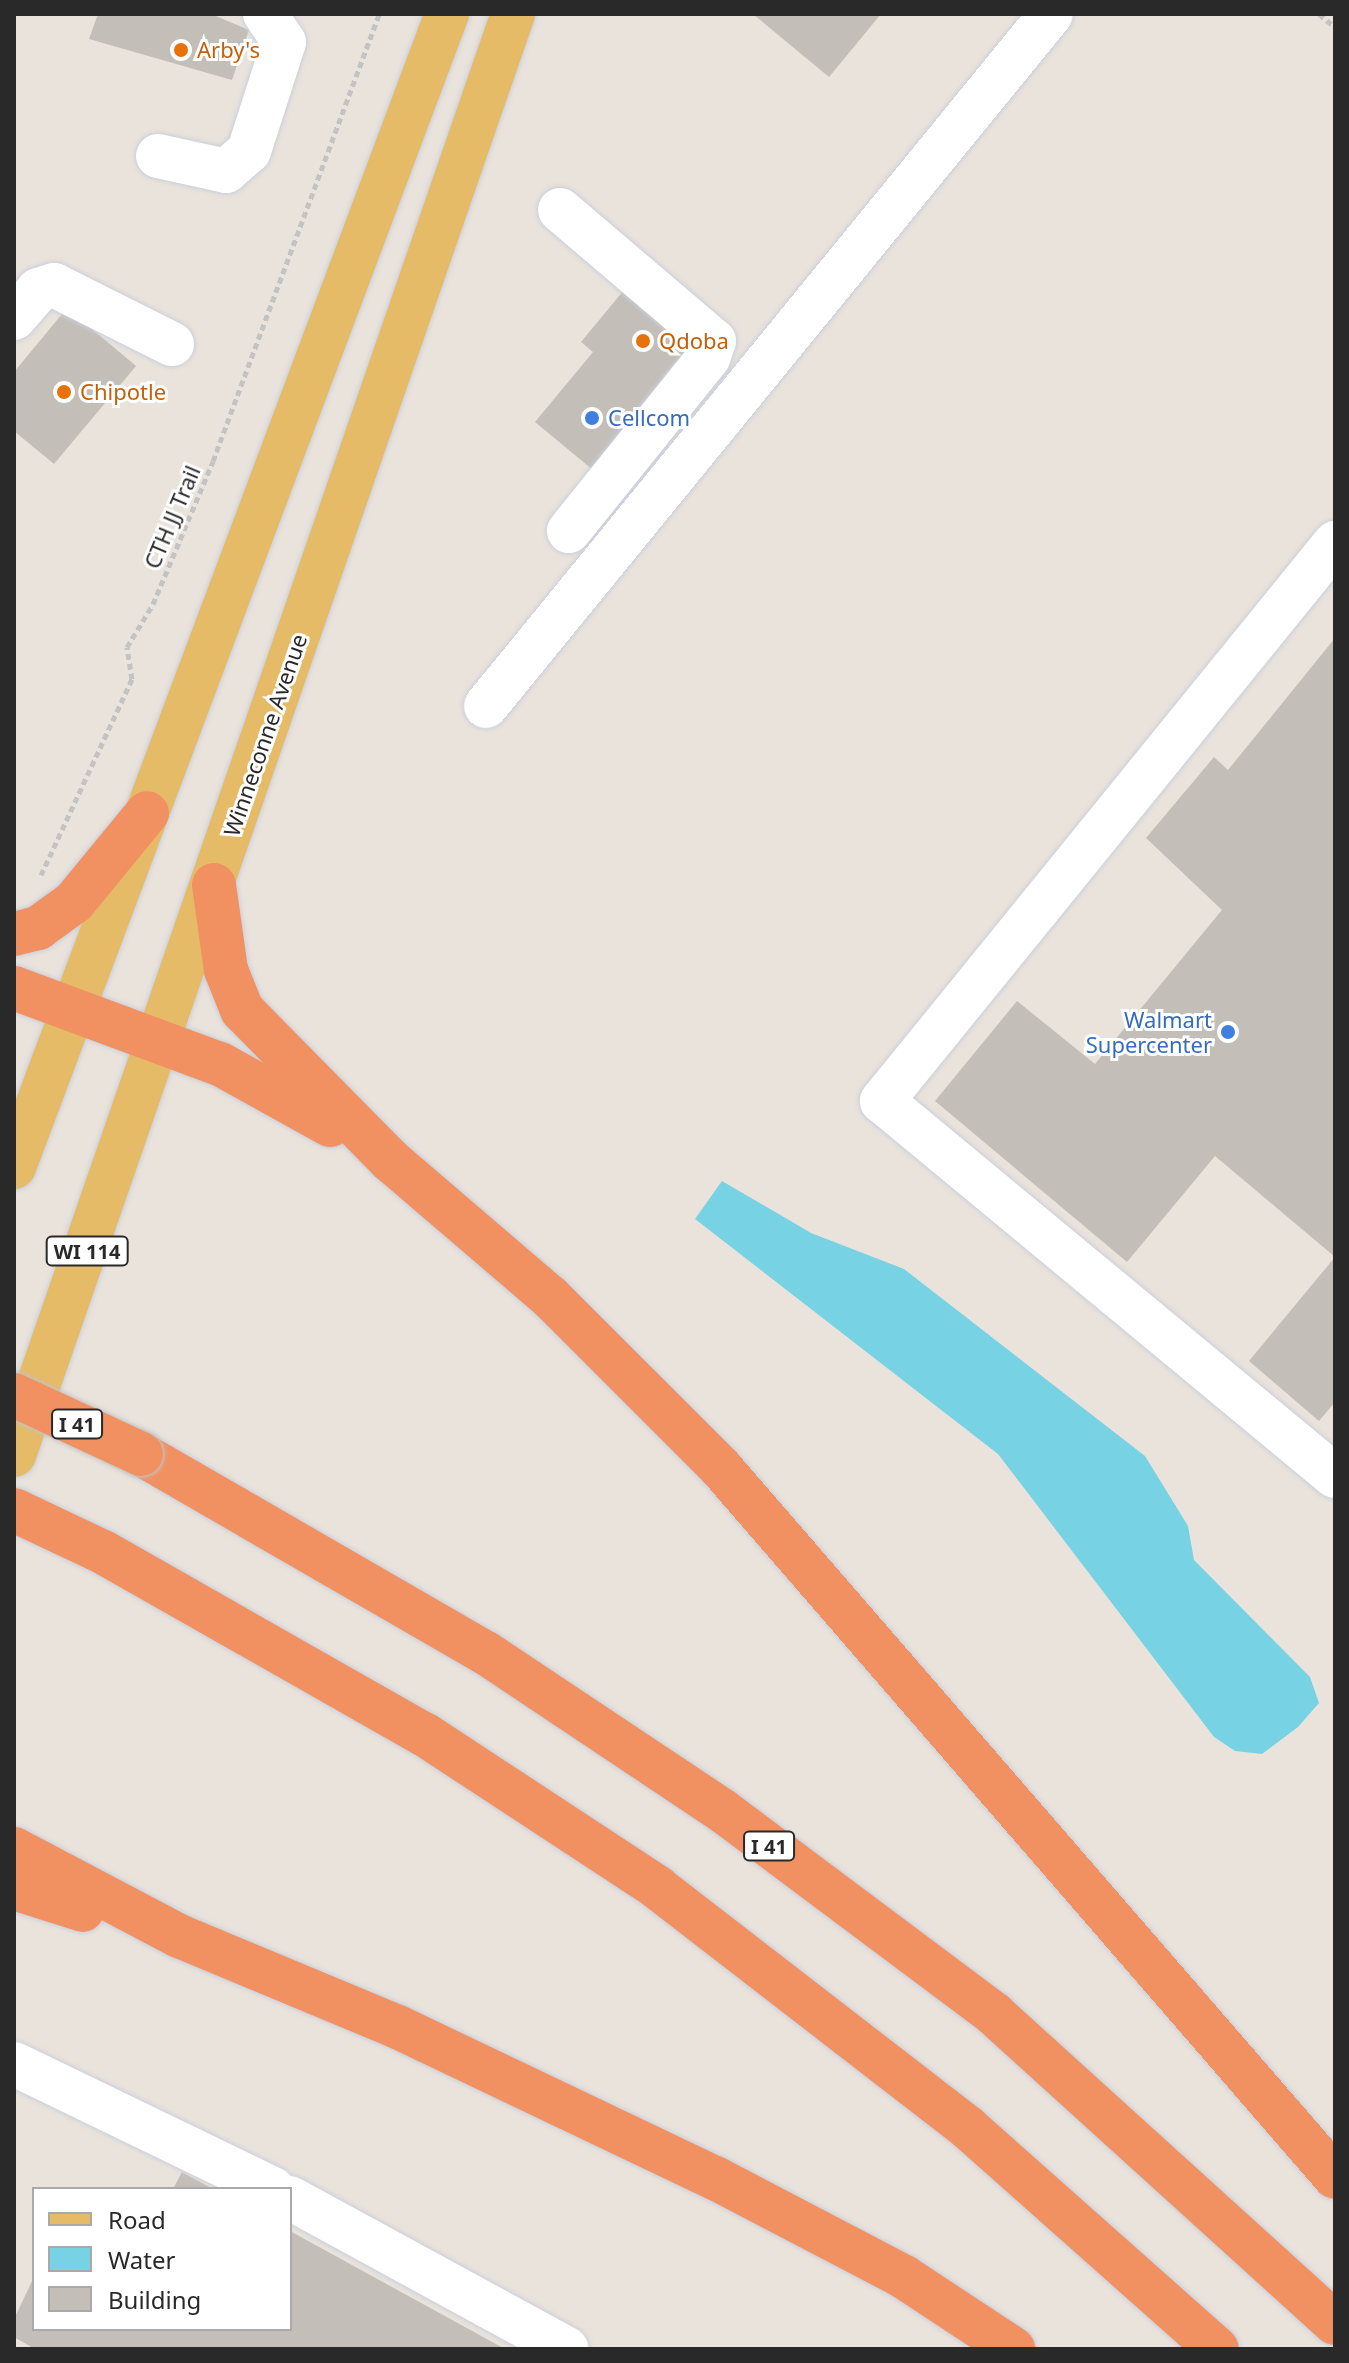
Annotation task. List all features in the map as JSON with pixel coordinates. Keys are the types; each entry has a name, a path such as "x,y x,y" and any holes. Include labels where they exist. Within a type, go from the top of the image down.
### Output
{"highway":[{"path":"26,931 74,902 147,813"},
{"path":"214,885 226,970 242,1010 390,1160 550,1297 720,1467 1335,2177"},
{"path":"14,988 72,1015 160,1047 220,1064 390,1160"},
{"name":"I 41","path":"14,1395 141,1454 486,1653 723,1811 994,2014 1335,2323"},
{"path":"14,1510 103,1552 424,1734 658,1888 967,2127 1217,2349"},
{"path":"14,1849 179,1936 398,2027 715,2178 904,2277 1013,2349"},
{"path":"14,1888 116,1924 179,1936"}],"main road":[{"path":"14,1167 447,14"},
{"name":"Winneconne Avenue","path":"14,1455 160,1047 513,14"}],"street":[{"path":"158,156 226,171 249,151 284,42 265,14"},
{"path":"486,706 1047,16"},
{"path":"560,210 714,341 708,358 569,531"},
{"path":"14,318 38,290 54,285 172,344"},
{"path":"1335,543 882,1101 1335,1476"},
{"path":"14,2064 269,2187"},
{"path":"292,2199 567,2349"}],"path":[{"name":"CTH JJ Trail","path":"26,931 46,857 132,679 127,647 153,604 213,461 379,14"},
{"path":"1319,14 1335,27"}],"water":[{"path":"722,1181 811,1233 904,1269 1145,1456 1188,1526 1194,1560 1310,1677 1319,1703 1298,1727 1262,1754 1235,1751 1214,1737 998,1454 695,1219"}],"building":[{"name":"Arby's","path":"98,14 211,14 249,30 232,80 89,39"},
{"path":"753,14 881,14 829,77"},
{"path":"629,284 699,342 593,470 535,422 593,352 581,342"},
{"name":"Chipotle","path":"67,308 136,366 54,464 14,431 14,372"},
{"name":"Walmart Supercenter","path":"1335,638 1335,1257 1215,1156 1127,1262 935,1101 1017,1001 1095,1064 1222,910 1146,838 1214,757 1228,770"},
{"path":"1335,1257 1335,1402 1319,1421 1249,1361"},
{"path":"182,2172 209,2187 174,2187"},
{"path":"292,2232 505,2349 35,2349 14,2337 14,2319 32,2281 32,2331 292,2331"}],"place":[{"name":"Arby's","path":"181,50"},
{"name":"Qdoba","path":"643,341"},
{"name":"Chipotle","path":"64,392"},
{"name":"Cellcom","path":"592,418"},
{"name":"Walmart Supercenter","path":"1228,1032"}]}
